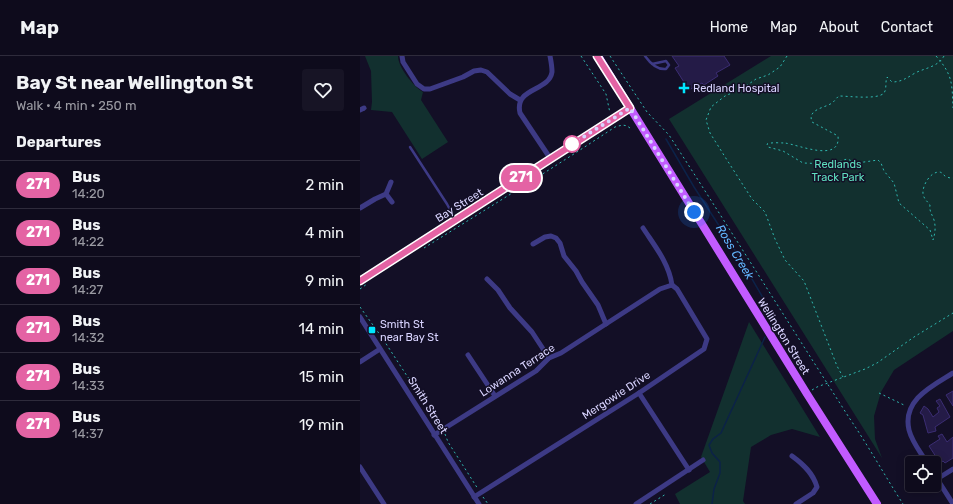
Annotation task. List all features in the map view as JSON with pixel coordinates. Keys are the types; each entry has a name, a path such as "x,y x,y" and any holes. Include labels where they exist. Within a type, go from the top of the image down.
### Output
{"main road":[{"name":"Wellington Street","path":"598,56 807,394 877,504"}],"street":[{"path":"402,56 403,62 417,84 424,89 430,89 463,77 474,71 481,70 486,72 510,94 520,100"},
{"path":"550,56 552,72 550,77 524,96 520,100 519,106 520,113 550,158"},
{"name":"Bay Street","path":"360,281 630,108"},
{"path":"360,208 386,194 391,182"},
{"path":"386,194 392,202"},
{"path":"643,228 662,257 670,274 672,285"},
{"path":"533,244 544,237 550,236 556,238 560,243 564,256 576,271 598,305 606,324"},
{"path":"487,279 498,290 510,308 532,332 549,358"},
{"name":"Lowanna Terrace","path":"434,435 536,370 549,358 561,353 660,289 672,285"},
{"name":"Mergowie Drive","path":"474,497 704,349 707,339 677,289 672,285"},
{"name":"Smith Street","path":"360,317 479,504"},
{"path":"360,362 380,349"},
{"path":"468,355 494,396"},
{"path":"923,456 909,431 908,421 911,408 916,398 924,391 953,373"},
{"path":"639,392 689,470"},
{"path":"792,456 806,466 817,487 813,493 796,504"},
{"path":"636,504 703,460"},
{"path":"360,467 384,504"},
{"path":"941,476 953,469"},
{"path":"941,485 953,504"}],"lane":[{"path":"645,56 652,64 663,70 669,65 666,61 652,64"},
{"path":"410,147 447,204 455,220"}],"path":[{"path":"581,56 606,94 609,111 615,126"},
{"path":"610,56 647,112 668,135 786,317 903,504"},
{"path":"787,56 780,67 756,79 744,88 725,96 711,107 706,120 710,132 752,199 765,212 785,260 804,281 837,366 844,377"},
{"path":"936,56 945,66 951,78 953,108"},
{"path":"944,56 940,61 928,69 916,72 905,80 892,82 887,77 885,91 883,94 860,97 839,96 833,103 817,108 812,115 812,122 838,136 837,146 830,150 819,151 786,143 767,144 771,148 783,151 804,164 831,164 846,159 857,163 878,160 884,171 894,183 899,203 930,230 933,240 936,230 934,220 929,209 930,205 925,200 923,193 925,183 932,175 938,172 942,173 946,177 953,178"},
{"path":"421,250 565,160 615,126 622,125 630,128"},
{"path":"360,289 371,282"},
{"path":"360,307 407,376 416,386 434,421 440,424 444,429 448,442 488,504"},
{"path":"807,394 816,387 827,384 877,363 953,313"},
{"path":"880,393 911,408"},
{"path":"650,504 666,494"}],"green space":[{"path":"365,56 398,56 400,65 407,76 423,92 421,100 448,142 422,159 392,112 371,110 371,71"},
{"name":"Redlands Track Park","path":"771,56 953,56 953,331 894,370 881,392 874,416 875,439 882,458 669,119"},
{"path":"749,322 820,437 792,429 771,435 751,447 743,501 745,504 680,504 675,494 710,472 701,457"}],"building":[{"path":"672,56 724,56 730,65 716,73 718,76 704,85 702,83 689,90 675,68 679,66"},
{"path":"953,391 953,406 946,395"},
{"path":"940,399 950,417 935,427 936,431 928,433 923,415 920,413 924,406 933,417 939,412 937,408 940,406 936,401"},
{"path":"942,434 947,442 953,437 953,458 945,463 943,461 941,462 941,456 935,456 929,446 940,439 938,436"}],"waterway":[{"name":"Ross Creek","path":"666,139 766,303 772,323 771,326"},
{"name":"Ross Creek","path":"712,504 714,489 720,473 720,462 712,453 709,445 713,439 721,433 765,337"}],"bus line":[{"name":"271","path":"360,281 630,108 597,56"}],"place":[{"name":"Redland Hospital","path":"684,88"},
{"name":"Smith St near Bay St","path":"372,330"}],"route":[{"path":"572,144 630,108 694,212"}]}
